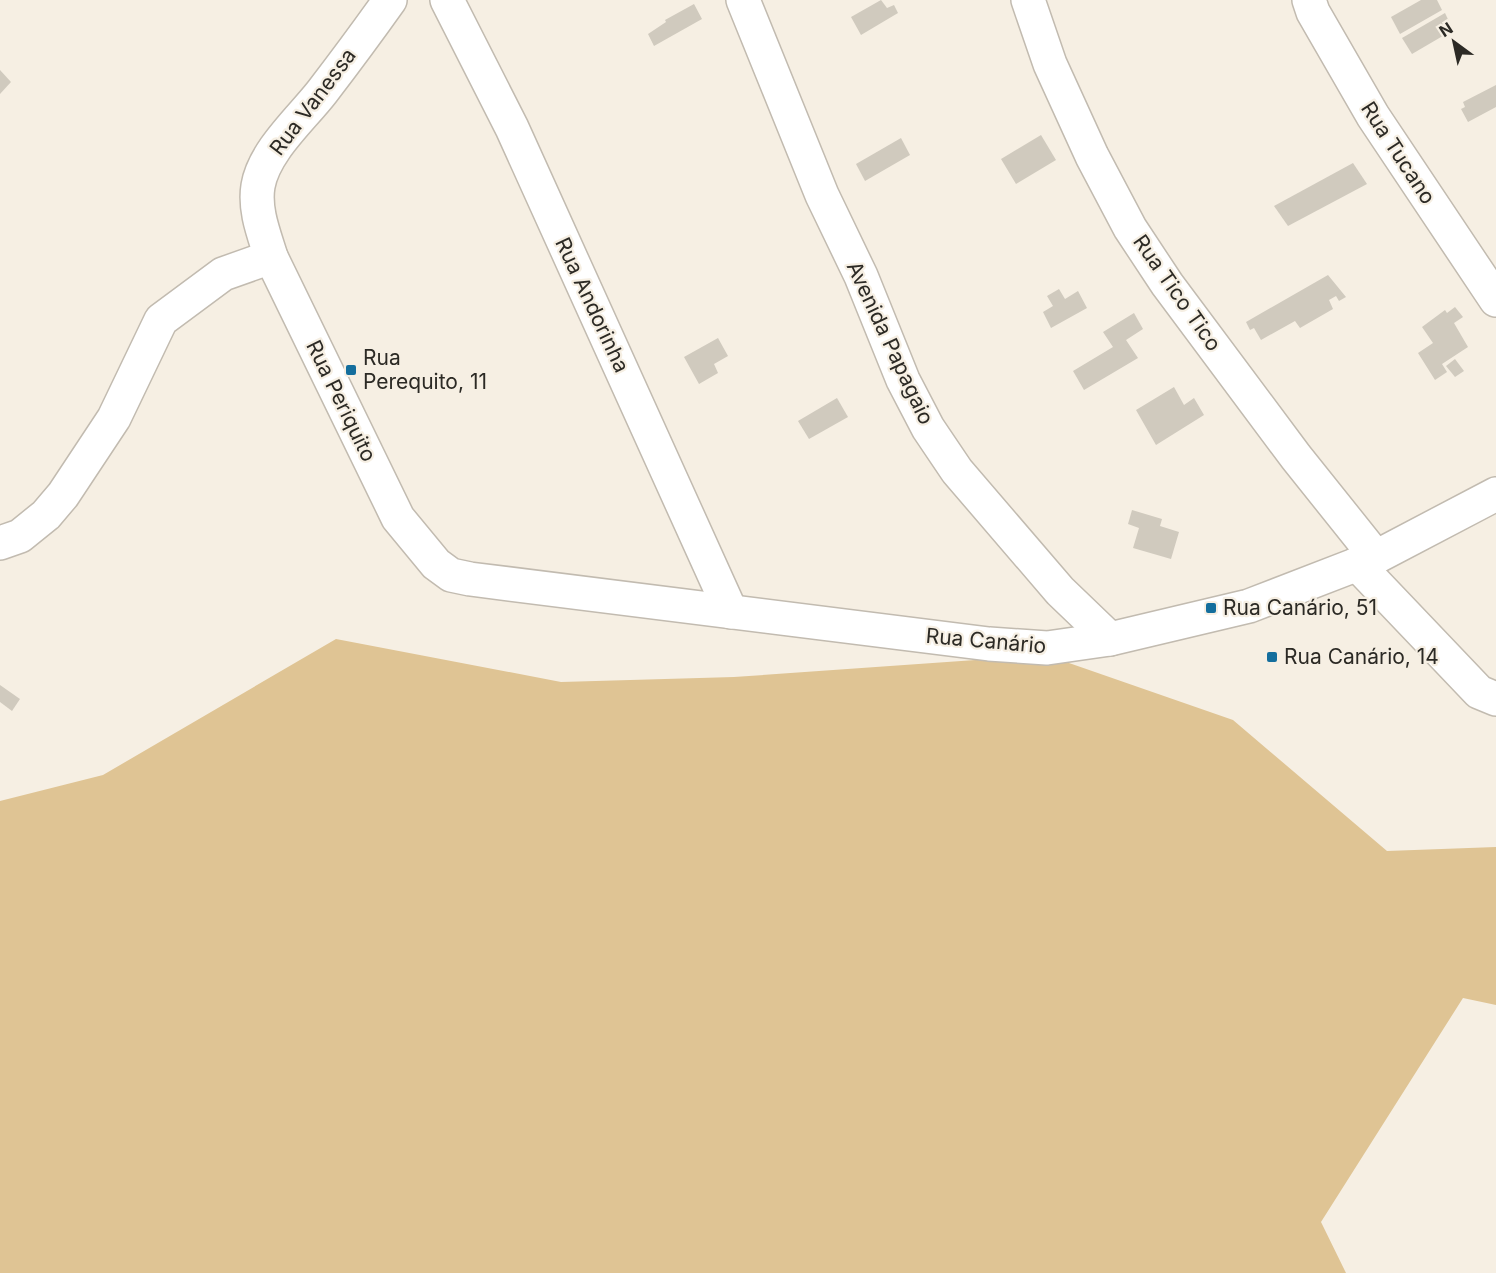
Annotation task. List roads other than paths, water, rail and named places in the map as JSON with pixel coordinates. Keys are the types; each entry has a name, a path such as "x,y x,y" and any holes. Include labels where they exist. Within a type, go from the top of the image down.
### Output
{"street":[{"name":"Rua Vanessa","path":"257,212 258,184 269,158 284,135 320,94 390,0"},
{"name":"Rua Andorinha","path":"447,0 512,128 730,612"},
{"name":"Avenida Papagaio","path":"743,0 822,195 861,276 903,380 928,428 957,471 1060,591 1110,639"},
{"name":"Rua Tico Tico","path":"1028,0 1050,64 1092,156 1130,228 1167,284 1296,456 1367,561 1479,692 1496,699"},
{"name":"Rua Tucano","path":"1309,0 1313,12 1373,116 1496,300"},
{"name":"Rua Periquito","path":"257,212 271,257 398,518 436,564 451,575"},
{"path":"0,543 20,536 46,515 63,495 114,418 161,320 223,274 271,257"},
{"name":"Rua Canário","path":"451,575 730,612 1001,645 1047,648 1110,639 1249,606 1367,561 1496,494"}],"place":[{"name":"Rua Perequito, 11","path":"351,370"},
{"name":"Rua Canário, 51","path":"1211,608"},
{"name":"Rua Canário, 14","path":"1272,657"}]}
